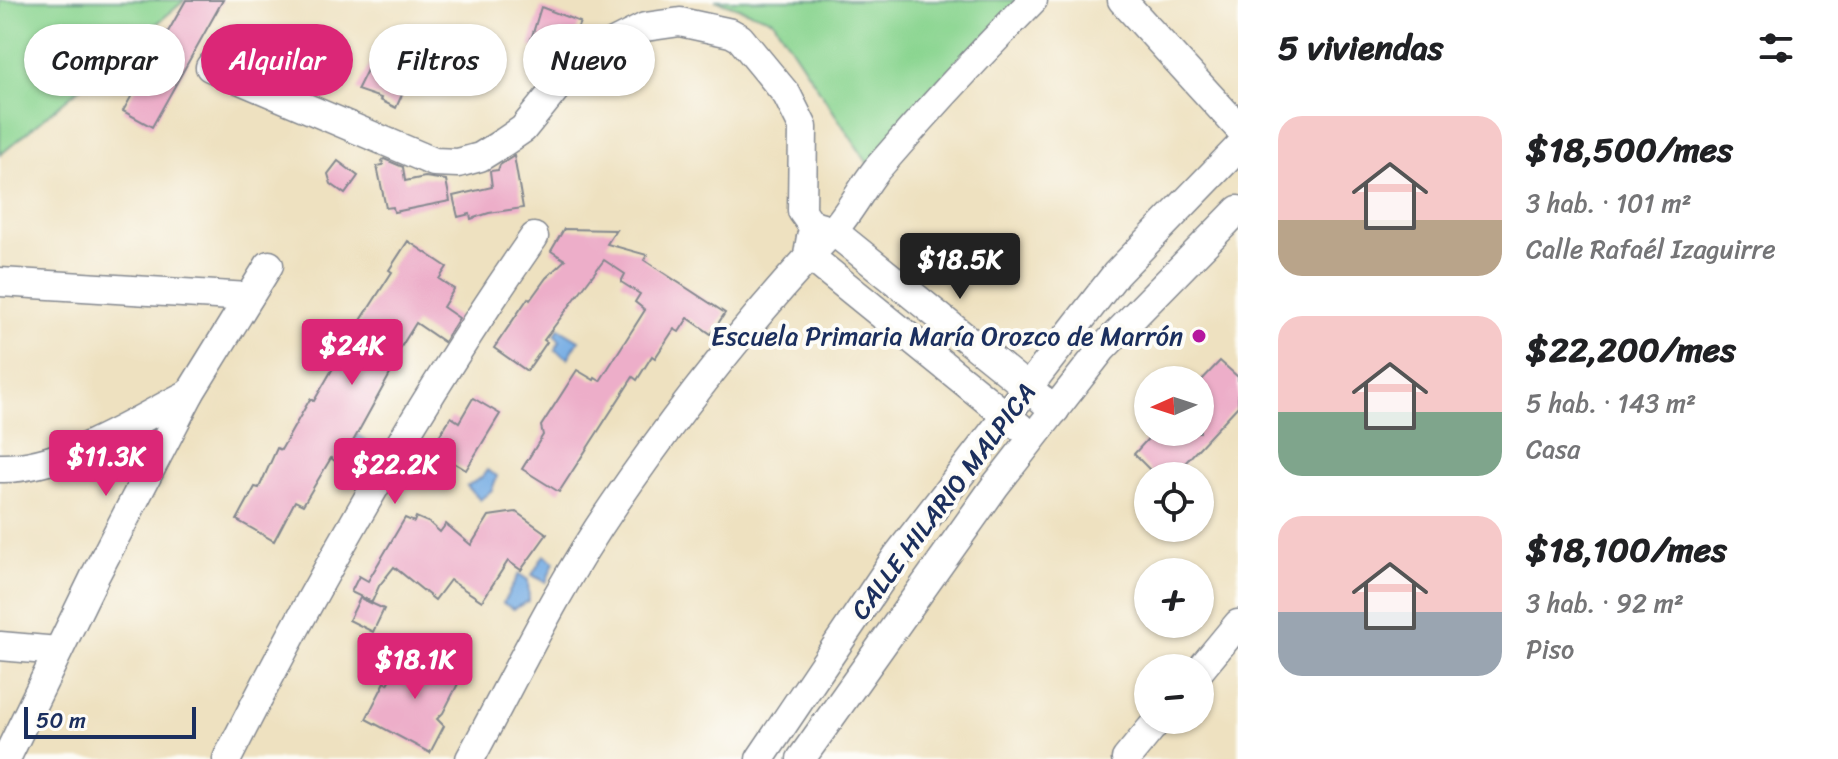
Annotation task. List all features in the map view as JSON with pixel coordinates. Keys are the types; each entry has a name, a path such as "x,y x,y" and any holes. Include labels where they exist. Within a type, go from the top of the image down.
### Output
{"street":[{"path":"470,759 552,608 611,508 732,342 808,255 823,228 932,106 1033,0"},
{"path":"1122,0 1238,127"},
{"path":"278,96 434,162 458,163 480,157 523,129 578,61 645,27 680,22 731,33 740,38 787,95 803,127 802,211 1055,410"},
{"name":"CALLE HILARIO MALPICA","path":"760,759 897,556 1026,388 1116,274 1238,148"},
{"name":"CALLE HILARIO MALPICA","path":"801,759 1033,436 1102,349 1238,210"},
{"path":"227,759 278,658 347,534 534,237"},
{"path":"808,255 1005,417 1033,436"},
{"path":"6,759 190,393 269,265"},
{"path":"0,282 249,297"},
{"path":"0,468 15,468 60,456 190,393"},
{"path":"1213,654 1238,624"},
{"path":"0,646 58,651"},
{"path":"1126,759 1147,734"}],"green space":[{"path":"0,0 185,0 156,24 24,24 24,96 70,96 0,155"},
{"path":"715,0 1035,0 874,173 773,20"}],"water":[{"path":"559,328 579,340 568,358 555,350 560,341 555,335"},
{"path":"358,435 375,447 362,469 352,445"},
{"path":"487,470 497,476 492,490 480,500 467,486"},
{"path":"544,555 554,562 546,582 532,575"},
{"path":"519,574 528,580 529,601 513,609 503,603"},
{"path":"384,647 400,650 385,675 377,662"}],"building":[{"path":"186,0 223,0 210,24 201,24 201,39 185,68 185,24 172,24"},
{"path":"541,7 580,22 579,24 536,24"},
{"path":"369,66 369,94 357,90"},
{"path":"132,96 169,96 152,127 123,111"},
{"path":"375,96 401,96 396,108"},
{"path":"514,156 523,208 471,219 470,214 458,217 453,196 492,187 490,171 498,170 500,165"},
{"path":"384,159 403,167 405,181 425,177 446,180 450,201 394,212 393,207 386,208 377,166 383,165"},
{"path":"338,161 358,176 345,194 331,184 328,174"},
{"path":"564,229 616,230 607,244 647,255 644,260 725,313 711,334 688,318 679,332 674,329 637,380 633,377 559,492 522,469 543,435 541,426 577,370 600,381 645,310 635,302 640,294 621,282 625,274 604,260 544,340 547,342 527,371 494,348 528,298 530,300 546,278 565,260 551,251"},
{"path":"408,241 447,267 439,279 454,289 443,307 459,318 444,342 416,323 396,355 399,358 340,465 331,458 303,505 295,501 274,541 237,520 255,487 259,488 277,448 281,450 310,399 314,401"},
{"path":"1220,361 1238,377 1238,406 1214,432 1214,367"},
{"path":"473,398 500,414 466,470 431,449 451,417 459,422"},
{"path":"1141,446 1201,446 1186,462 1142,462 1134,454"},
{"path":"516,512 547,534 521,570 508,561 482,601 450,580 435,600 394,567 379,586 372,602 351,592 359,576 368,581 405,518 414,522 416,517 440,532 446,524 471,545 489,516"},
{"path":"360,598 384,609 373,632 349,620"},
{"path":"407,649 461,678 437,719 444,726 430,753 366,719"}],"place":[{"name":"Escuela Primaria María Orozco de Marrón","path":"1199,336"}]}
